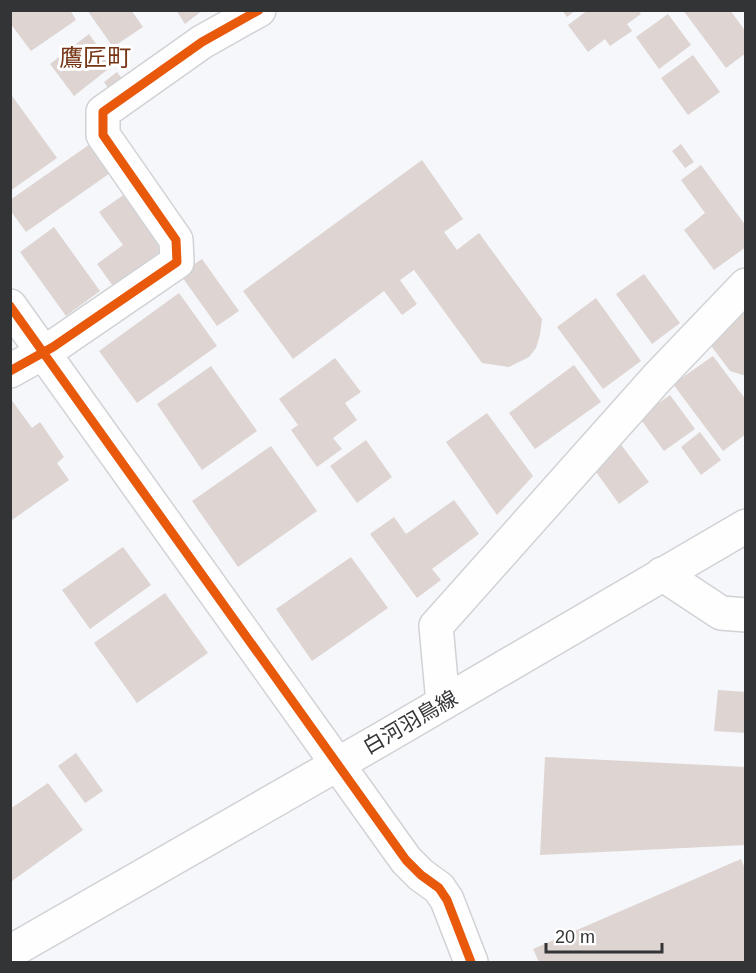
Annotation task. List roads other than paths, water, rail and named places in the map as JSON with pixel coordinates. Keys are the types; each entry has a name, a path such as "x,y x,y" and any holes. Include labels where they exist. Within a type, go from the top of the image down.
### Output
{"street":[{"path":"10,371 53,347 177,262 176,240 103,135 103,112 202,42 259,10"},
{"path":"443,703 436,626 657,378 746,285"},
{"path":"10,306 406,860 439,888 447,900 471,963"},
{"name":"白河羽鳥線","path":"10,952 746,526"},
{"path":"662,574 721,613 746,615"}],"district":[{"name":"鷹匠町","path":"95,57"}]}
